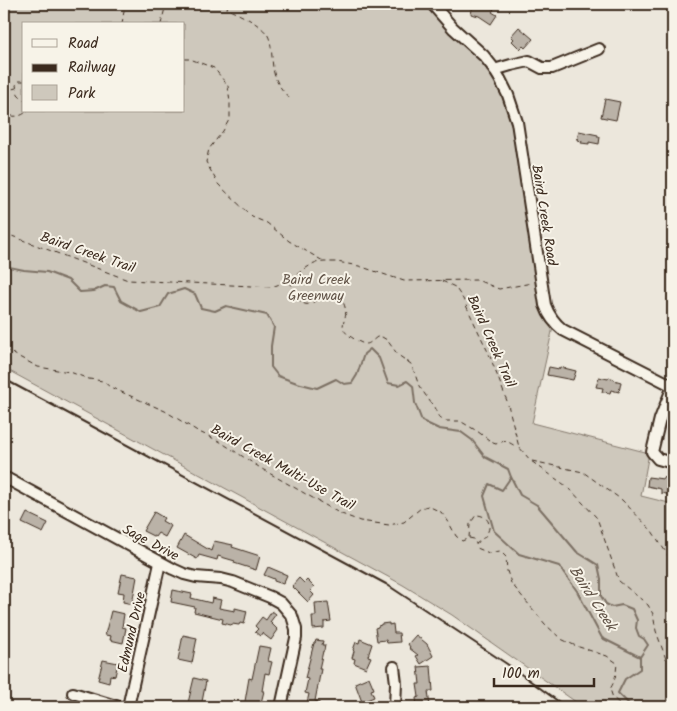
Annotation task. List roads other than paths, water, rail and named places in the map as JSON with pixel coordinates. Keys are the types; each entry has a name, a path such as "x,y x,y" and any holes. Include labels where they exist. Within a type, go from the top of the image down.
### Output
{"street":[{"name":"Baird Creek Road","path":"432,4 453,28 484,56 508,95 516,122 542,282 548,313 552,320 563,330 673,386"},
{"path":"494,70 529,61 542,68 552,68 599,49"},
{"path":"673,386 660,419 652,452 658,459 673,463"},
{"name":"Sage Drive","path":"4,477 160,563 184,574 233,582 281,603 291,614 295,622 296,638 282,707"},
{"name":"Edmund Drive","path":"128,707 160,563"},
{"path":"394,668 396,683 395,707"},
{"path":"73,693 119,707"}],"waterway":[{"name":"Baird Creek","path":"4,266 47,272 68,280 80,292 94,291 105,286 114,287 121,301 141,312 160,307 168,294 184,289 195,294 201,308 215,311 226,306 267,315 274,327 271,346 271,367 278,376 317,388 336,379 344,384 352,383 357,375 364,354 370,349 379,358 388,383 399,385 407,381 413,386 415,403 422,421 439,429 461,432 472,440 485,457 508,469 511,477 502,490 489,484 484,496 494,531 519,554 559,566 577,591 602,638 640,657 640,669 625,679 618,693 629,704 650,707"},
{"name":"Baird Creek","path":"511,477 520,495 537,505 577,552 598,565 601,579 601,596 606,604 612,607 622,605 632,609 637,620 636,628 639,636 648,645 640,657"},
{"name":"Baird Creek","path":"667,707 673,706"}],"railway":[{"path":"4,379 386,584 507,664 566,707"}],"park label":[{"name":"Baird Creek Greenway","path":"316,288"}]}
